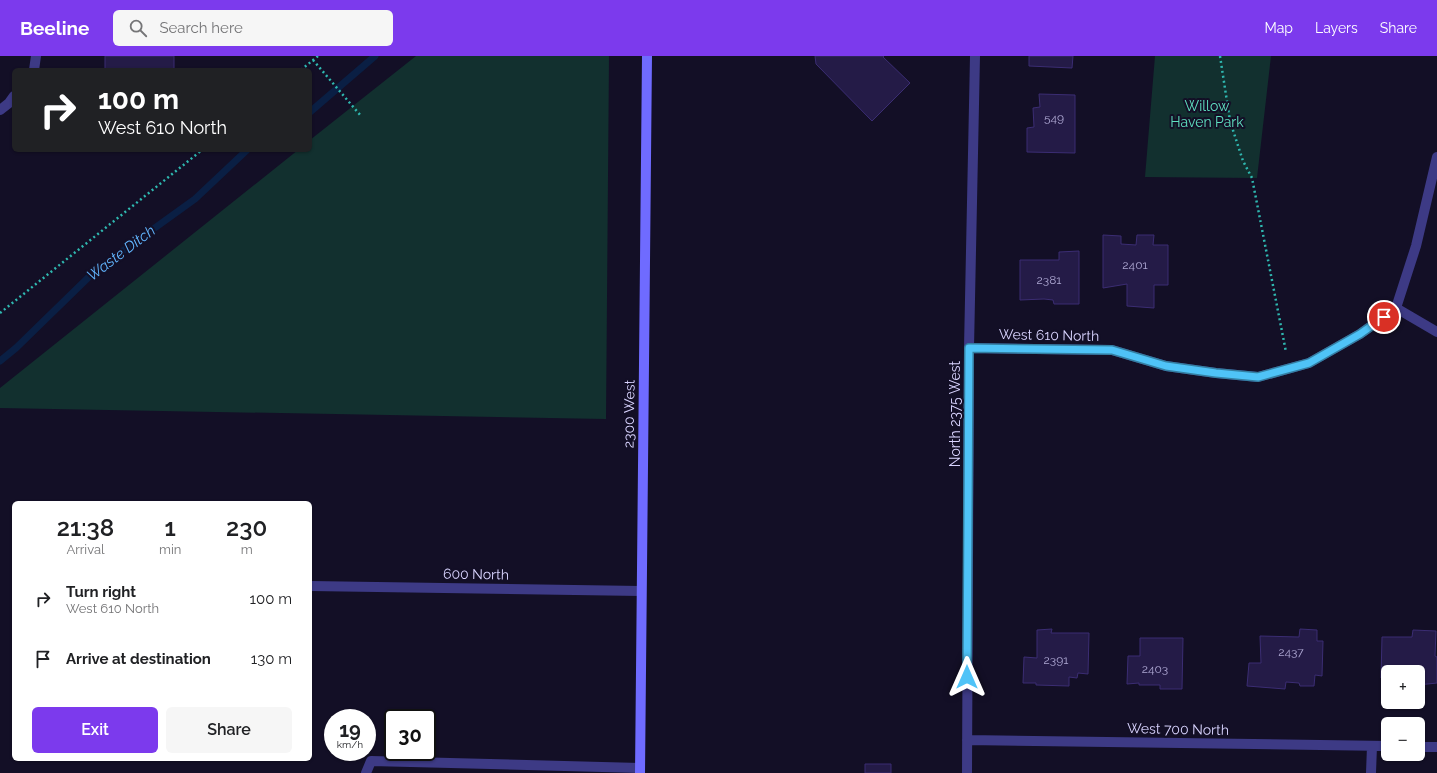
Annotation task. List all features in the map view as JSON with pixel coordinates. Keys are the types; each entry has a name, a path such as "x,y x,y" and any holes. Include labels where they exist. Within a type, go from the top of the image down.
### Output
{"main road":[{"name":"2300 West","path":"640,771 647,56"}],"street":[{"path":"34,68 36,56"},
{"name":"North 2375 West","path":"966,773 969,348 975,56"},
{"path":"0,110 12,99"},
{"path":"1437,157 1416,246 1396,308 1437,332"},
{"name":"West 610 North","path":"969,348 1112,350 1166,366 1258,377 1309,363 1360,334 1396,308"},
{"name":"600 North","path":"312,586 642,590"},
{"name":"West 700 North","path":"967,740 1381,746"},
{"path":"1371,773 1372,746"},
{"path":"1425,747 1437,747"},
{"path":"366,773 371,761 640,771"}],"path":[{"path":"303,68 318,56"},
{"path":"1220,56 1230,121 1243,161 1252,178 1286,352"},
{"path":"313,60 362,116"},
{"path":"0,313 200,152"}],"green space":[{"path":"416,56 609,56 606,419 0,408 0,388 295,152 312,152 312,138"},
{"name":"Willow Haven Park","path":"1155,56 1271,56 1257,178 1145,177"}],"building":[{"path":"105,56 174,56 174,68 105,68"},
{"path":"815,56 884,56 883,57 910,83 872,121 816,64"},
{"path":"1029,56 1073,56 1072,68 1029,66"},
{"path":"1039,94 1075,95 1075,153 1027,152 1027,128 1034,127 1033,108 1040,107"},
{"path":"1103,235 1121,236 1121,244 1136,245 1137,235 1154,235 1153,245 1168,245 1168,285 1154,285 1154,308 1127,306 1127,284 1103,288"},
{"path":"1079,251 1079,304 1054,304 1053,300 1044,299 1020,300 1020,260 1059,260 1059,252"},
{"path":"1052,629 1051,633 1089,633 1088,674 1078,673 1077,678 1069,677 1069,686 1023,683 1024,657 1037,658 1037,630"},
{"path":"1300,629 1317,630 1317,641 1323,641 1322,676 1315,675 1314,686 1300,686 1299,683 1286,682 1285,689 1247,686 1249,663 1261,663 1260,636 1299,637"},
{"path":"1413,630 1436,631 1435,656 1437,657 1437,683 1425,684 1425,665 1381,665 1382,637 1412,637"},
{"path":"1140,638 1183,638 1182,689 1160,689 1160,685 1139,685 1139,683 1127,684 1128,656 1140,656"},
{"path":"865,764 891,764 891,773 865,773"}],"waterway":[{"name":"Waste Ditch","path":"312,110 375,56"},
{"name":"Waste Ditch","path":"0,361 16,348 95,271 195,199 245,152"}],"route":[{"path":"967,677 969,348 1112,350 1166,366 1258,377 1309,363 1360,334 1384,317"}]}
